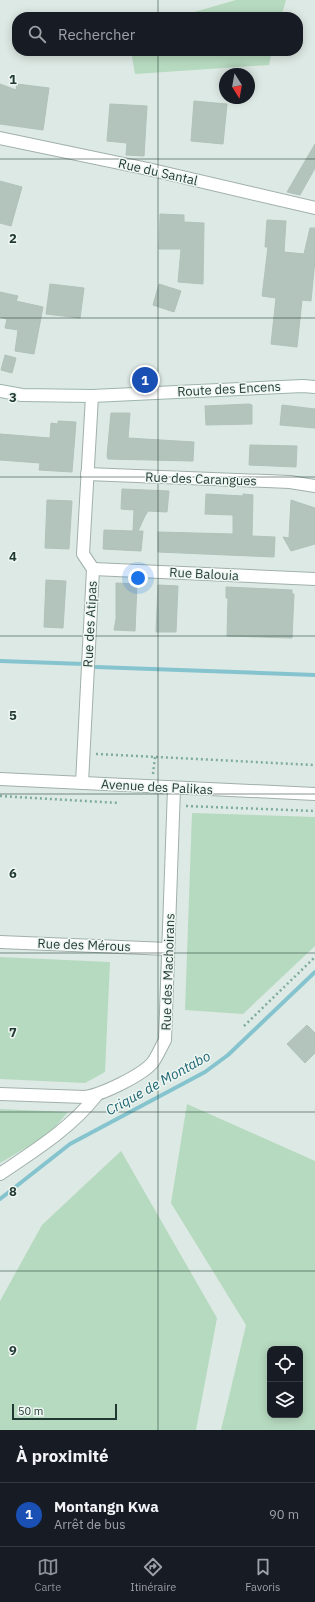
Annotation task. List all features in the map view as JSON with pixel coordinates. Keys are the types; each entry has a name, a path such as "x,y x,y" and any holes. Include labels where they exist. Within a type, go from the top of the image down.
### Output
{"street":[{"name":"Rue du Santal","path":"0,138 148,169 315,208"},
{"name":"Route des Encens","path":"0,391 22,395 92,396 303,386 315,387"},
{"name":"Rue des Atipas","path":"82,783 93,569 83,554 92,396"},
{"name":"Rue des Carangues","path":"87,474 290,482 315,486"},
{"name":"Rue Balouia","path":"93,569 315,579"},
{"name":"Avenue des Palikas","path":"0,779 315,794"},
{"name":"Rue des Machoirans","path":"0,1094 85,1098 96,1096 114,1087 152,1063 165,1040 174,788"},
{"name":"Rue des Mérous","path":"0,942 168,949"},
{"path":"0,1174 52,1138 84,1110 96,1096"}],"path":[{"path":"90,753 315,766"},
{"path":"153,779 154,757"},
{"path":"0,796 119,803"},
{"path":"184,806 315,811"},
{"path":"244,1026 315,957"}],"green space":[{"path":"236,0 286,0 282,12 194,12"},
{"path":"132,56 271,56 269,65 135,74"},
{"path":"192,813 315,817 315,946 243,1014 185,1010"},
{"path":"0,957 110,962 105,1072 85,1083 0,1079"},
{"path":"187,1104 315,1161 315,1430 221,1430 246,1325 171,1203"},
{"path":"0,1109 68,1112 49,1134 0,1163"},
{"path":"121,1151 217,1318 196,1430 0,1430 0,1301 42,1225"}],"building":[{"path":"0,84 16,90 17,84 49,88 43,130 0,124"},
{"path":"194,101 227,104 223,144 191,141"},
{"path":"110,104 147,106 144,156 126,155 127,143 107,141"},
{"path":"315,144 315,168 300,195 287,192"},
{"path":"0,181 22,187 11,226 0,223"},
{"path":"160,214 184,215 184,222 204,223 203,284 178,282 181,249 159,249"},
{"path":"267,220 286,221 284,252 304,254 310,228 315,228 315,260 311,301 302,300 297,347 271,344 276,298 262,296 268,247 265,247"},
{"path":"50,284 84,288 80,318 46,314"},
{"path":"159,284 181,291 174,312 153,305"},
{"path":"0,292 18,296 16,301 43,307 34,354 15,351 18,330 5,328 7,319 0,317"},
{"path":"5,355 16,358 12,373 1,370"},
{"path":"252,405 252,424 206,425 205,406"},
{"path":"282,405 315,409 315,428 280,425"},
{"path":"111,413 130,413 128,438 194,442 193,461 108,459"},
{"path":"58,421 76,422 72,472 39,470 40,463 0,460 0,434 50,438 51,423 58,424"},
{"path":"250,445 297,446 296,467 249,465"},
{"path":"122,489 169,491 167,512 148,511 138,531 143,531 141,551 103,549 104,530 133,531 134,510 121,509"},
{"path":"206,494 243,496 243,494 253,495 252,536 275,537 274,557 158,552 158,532 233,534 233,515 205,514"},
{"path":"47,500 72,501 69,549 45,548"},
{"path":"291,500 315,508 315,544 291,551 283,537 289,538"},
{"path":"46,580 66,581 63,628 44,627"},
{"path":"116,583 137,584 135,631 114,630 116,619"},
{"path":"158,585 178,586 176,632 156,632"},
{"path":"226,587 292,590 292,594 294,594 292,638 227,636 228,598 226,598"},
{"path":"307,1025 315,1033 315,1053 305,1063 287,1044"}],"waterway":[{"path":"0,661 84,664"},
{"path":"96,667 315,675"},
{"name":"Crique de Montabo","path":"0,1199 70,1144 205,1072 228,1055 315,972"}],"place":[{"name":"Montangn Kwa","path":"145,380"}]}
